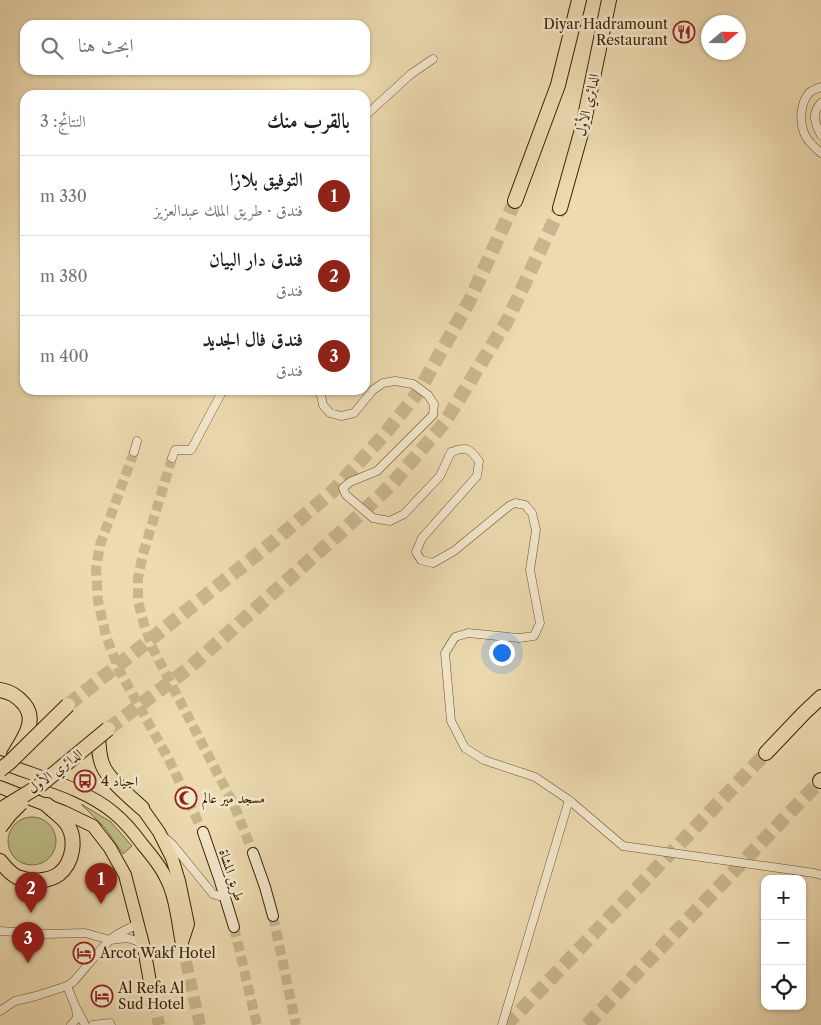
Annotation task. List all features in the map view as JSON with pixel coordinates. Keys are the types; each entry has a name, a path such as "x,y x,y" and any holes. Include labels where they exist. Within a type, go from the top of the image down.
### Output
{"highway":[{"path":"515,201 558,85 579,0"},
{"name":"الدائري الأول","path":"560,208 583,126 609,0"},
{"path":"804,713 821,689"},
{"path":"0,690 18,696 27,708 31,718 27,732 4,764"},
{"path":"766,753 821,697"},
{"path":"4,764 68,706"},
{"name":"الدائري الأول","path":"0,810 39,786 103,734 100,754 103,768 142,808"},
{"path":"4,764 74,790 100,802 116,814 157,861 167,879 174,901 182,944 188,924 179,881 172,858 159,832 142,808"},
{"path":"0,827 10,814 39,786"},
{"path":"0,787 47,805 93,826 110,848 125,875 139,923 150,982"},
{"path":"2,863 16,876 28,880 44,880 59,874 72,853 74,840 67,824 47,805"}],"main road":[{"name":"طريق المشاة","path":"203,832 234,927"},
{"name":"طريق المشاة","path":"253,853 273,916"}],"street":[{"path":"370,111 411,74 433,59"},
{"path":"821,87 810,92 802,105 802,123 805,135 821,153"},
{"path":"821,103 814,116 821,136"},
{"path":"370,394 383,383 395,381 413,384 428,395 434,404 433,415 377,471 350,482 343,488 346,495 373,518 390,521 404,514 440,476 451,452 462,448 472,451 479,461 477,476 422,538 416,552 420,560 433,563 454,551 515,503 525,505 532,513 536,530 530,570 540,623 534,636 519,638 468,633 455,637 445,652 451,721 465,748 484,760 535,777 570,800 623,846 821,875"},
{"path":"172,458 175,450 191,450 220,395"},
{"path":"321,395 323,405 330,413 341,416 354,413 369,395"},
{"path":"134,452 137,440"},
{"path":"502,1025 570,800"},
{"path":"159,832 173,845 214,894 224,895"},
{"path":"0,1011 15,1001 67,986 73,982 110,940 124,929 139,923"},
{"path":"0,931 46,934 85,933 110,940 127,938 137,941 144,948"},
{"path":"67,986 85,1025"},
{"path":"71,1025 77,1018 76,1008"},
{"path":"94,1025 110,1023 112,1025"}],"green space":[{"path":"81,804 111,822 132,846 123,854 105,828"},
{"path":"27,817 37,817 49,824 56,836 56,846 49,858 37,865 27,865 19,861 12,854 8,846 8,836 12,828 19,821"}],"tunnel":[{"path":"68,705 274,541 331,493 384,435 419,391 470,300 515,201"},
{"path":"108,729 189,668 392,484 445,422 507,321 560,208"},
{"path":"134,452 100,545 96,569 98,601 106,636 119,670 168,758 203,832"},
{"path":"172,458 143,554 138,578 138,602 152,647 234,805 253,853"},
{"path":"505,1025 766,753"},
{"path":"587,1025 820,781"},
{"path":"273,916 296,1025"},
{"path":"234,927 257,1025"},
{"path":"182,944 200,1025"},
{"path":"150,982 159,1025"}],"place":[{"name":"Diyar Hadramount Restaurant","path":"684,32"},
{"name":"اجياد 4","path":"85,781"},
{"name":"مسجد مير عالم","path":"186,798"},
{"name":"التوفيق بلازا","path":"101,904"},
{"name":"فندق دار البيان","path":"31,913"},
{"name":"Arcot Wakf Hotel","path":"84,953"},
{"name":"فندق فال الجديد","path":"28,963"},
{"name":"Al Refa Al Sud Hotel","path":"102,996"}]}
